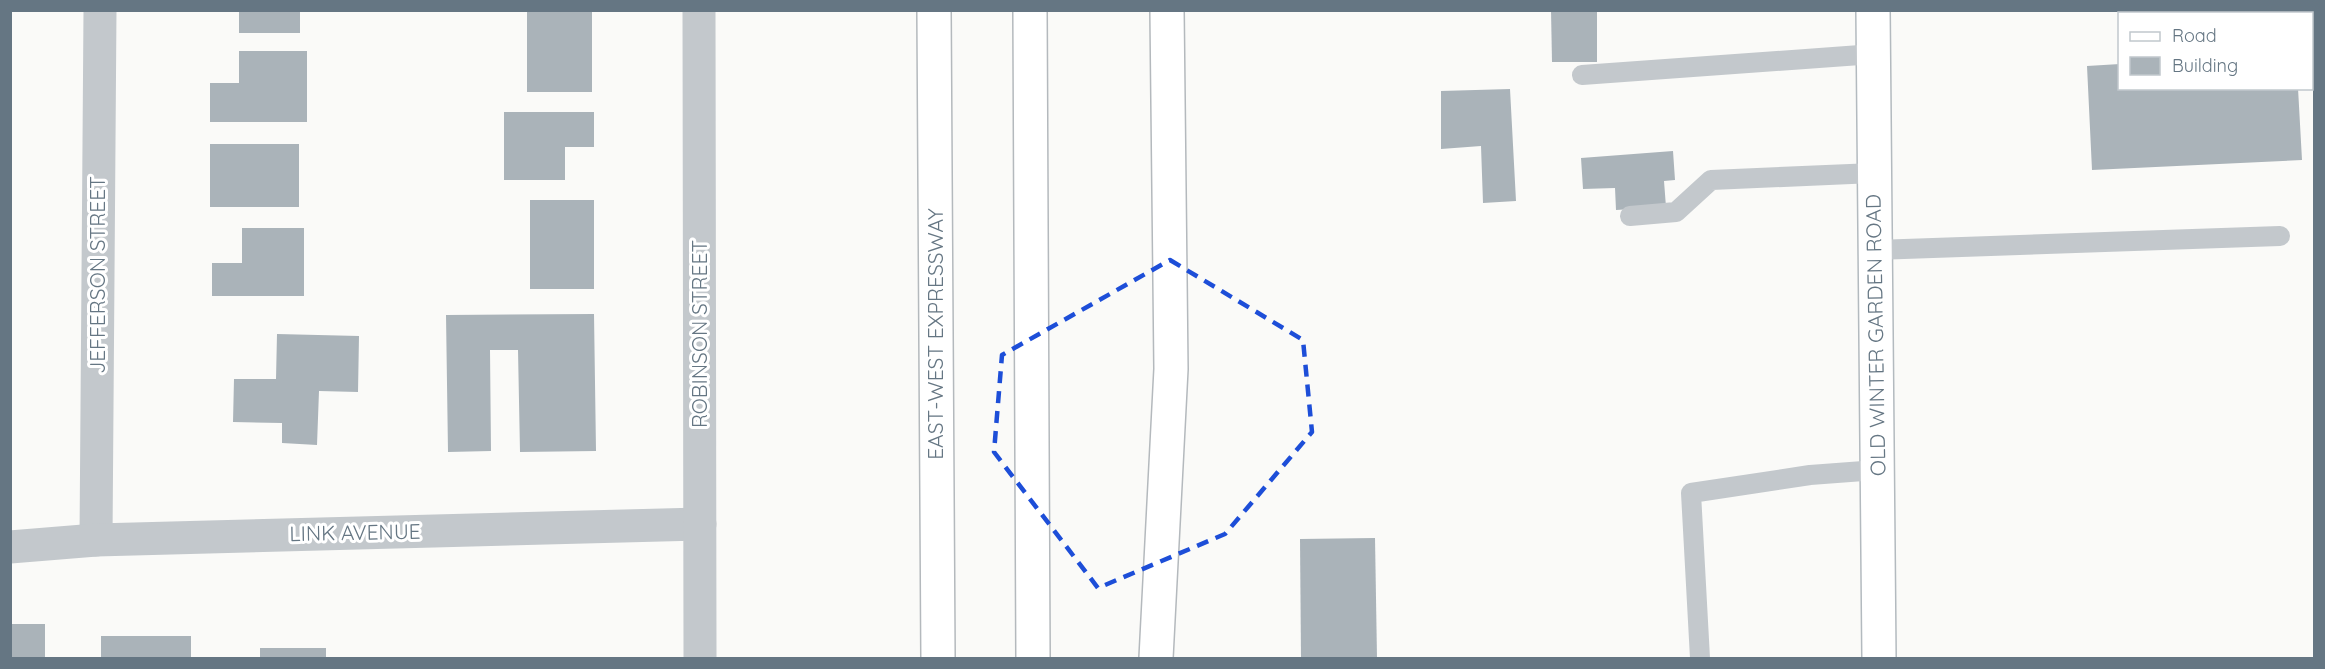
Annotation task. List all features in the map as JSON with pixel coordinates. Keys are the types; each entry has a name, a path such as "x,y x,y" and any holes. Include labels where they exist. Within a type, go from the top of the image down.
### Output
{"main road":[{"path":"913,10 937,589"},
{"name":"EAST-WEST EXPRESSWAY","path":"934,10 938,658"},
{"path":"1030,10 1033,658"},
{"path":"1156,658 1171,369 1167,10"},
{"name":"OLD WINTER GARDEN ROAD","path":"1873,10 1879,658"}],"street":[{"name":"JEFFERSON STREET","path":"96,540 100,10"},
{"name":"ROBINSON STREET","path":"699,10 700,658"},
{"name":"LINK AVENUE","path":"10,547 96,540 700,525"}],"lane":[{"path":"1582,75 1874,54"},
{"path":"1630,216 1676,212 1711,180 1874,172"},
{"path":"1875,250 2280,236"},
{"path":"1700,658 1691,493 1810,475 1877,470"}],"highlighted area":[{"path":"1170,260 1303,340 1312,432 1225,534 1098,588 994,452 1002,355"}],"building":[{"path":"239,10 300,10 300,33 239,33"},
{"path":"527,10 592,10 592,92 527,92"},
{"path":"1551,10 1597,10 1597,62 1552,62"},
{"path":"239,51 307,51 307,122 210,122 210,83 239,83"},
{"path":"2118,64 2118,90 2298,90 2302,160 2092,170 2087,66"},
{"path":"1510,89 1516,201 1483,203 1481,146 1441,149 1441,91"},
{"path":"504,112 594,112 594,147 565,147 565,180 504,180"},
{"path":"210,144 299,144 299,207 210,207"},
{"path":"1673,151 1675,180 1664,181 1666,207 1616,210 1615,188 1583,189 1581,158"},
{"path":"530,200 594,200 594,289 530,289"},
{"path":"242,228 304,228 304,296 212,296 212,263 242,263"},
{"path":"594,314 596,451 520,452 518,350 490,350 491,451 448,452 446,315"},
{"path":"277,334 359,336 358,392 319,391 317,445 282,443 282,423 233,422 234,379 276,379"},
{"path":"1375,538 1377,658 1301,658 1300,539"},
{"path":"10,624 45,624 45,658 10,658"},
{"path":"101,636 191,636 191,658 101,658"},
{"path":"260,648 326,648 326,658 260,658"}]}
